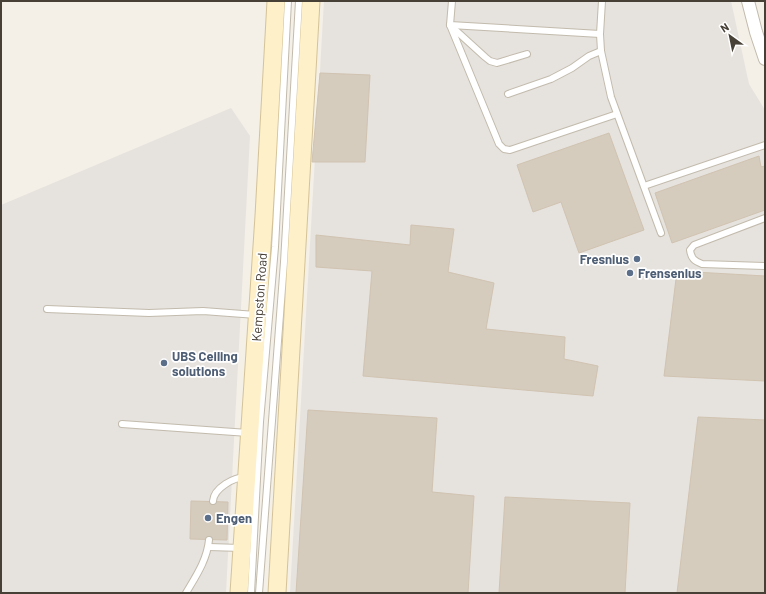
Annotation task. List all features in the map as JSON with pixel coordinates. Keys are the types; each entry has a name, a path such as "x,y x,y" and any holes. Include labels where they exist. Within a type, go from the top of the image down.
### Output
{"main road":[{"name":"Kempston Road","path":"239,593 258,315 276,1"},
{"path":"277,593 311,1"}],"street":[{"path":"748,1 765,59"}],"lane":[{"path":"251,593 260,422 275,247 288,1"},
{"path":"259,593 284,262 299,1"},
{"path":"452,1 450,25 499,144 504,149 510,150 617,114"},
{"path":"602,1 600,34 601,51 611,97 662,233"},
{"path":"450,25 600,34"},
{"path":"450,25 490,61 497,62 527,54"},
{"path":"508,94 551,78 572,68 589,56 601,51"},
{"path":"644,186 765,145"},
{"path":"765,218 694,245 690,250 691,257 696,262 702,264 765,266"},
{"path":"47,309 149,313 203,311 258,315"},
{"path":"122,424 250,433"},
{"path":"213,501 213,496 219,489 229,482 241,477 247,477"},
{"path":"186,593 204,560 209,547 209,540"},
{"path":"209,547 242,548"}],"shaded area":[{"path":"324,1 731,1 749,84 765,110 765,593 290,593"},
{"path":"231,108 250,136 226,593 1,593 1,205"}],"building":[{"path":"320,73 370,75 365,162 312,162"},
{"path":"609,133 644,230 579,253 561,202 533,212 517,165"},
{"path":"759,156 761,167 765,166 765,210 672,243 655,193"},
{"path":"411,225 454,229 448,272 494,283 486,329 565,337 564,359 598,366 593,396 363,376 372,271 316,267 316,235 410,245"},
{"path":"677,271 765,276 765,381 664,376"},
{"path":"308,410 437,418 432,492 474,496 468,593 296,593"},
{"path":"698,417 765,420 765,593 677,593"},
{"path":"505,497 630,503 625,593 499,593"},
{"path":"191,501 228,502 227,540 190,539"}],"place":[{"name":"Fresnius","path":"637,259"},
{"name":"Frensenius","path":"630,273"},
{"name":"UBS Ceiling solutions","path":"164,363"},
{"name":"Engen","path":"208,518"}]}
